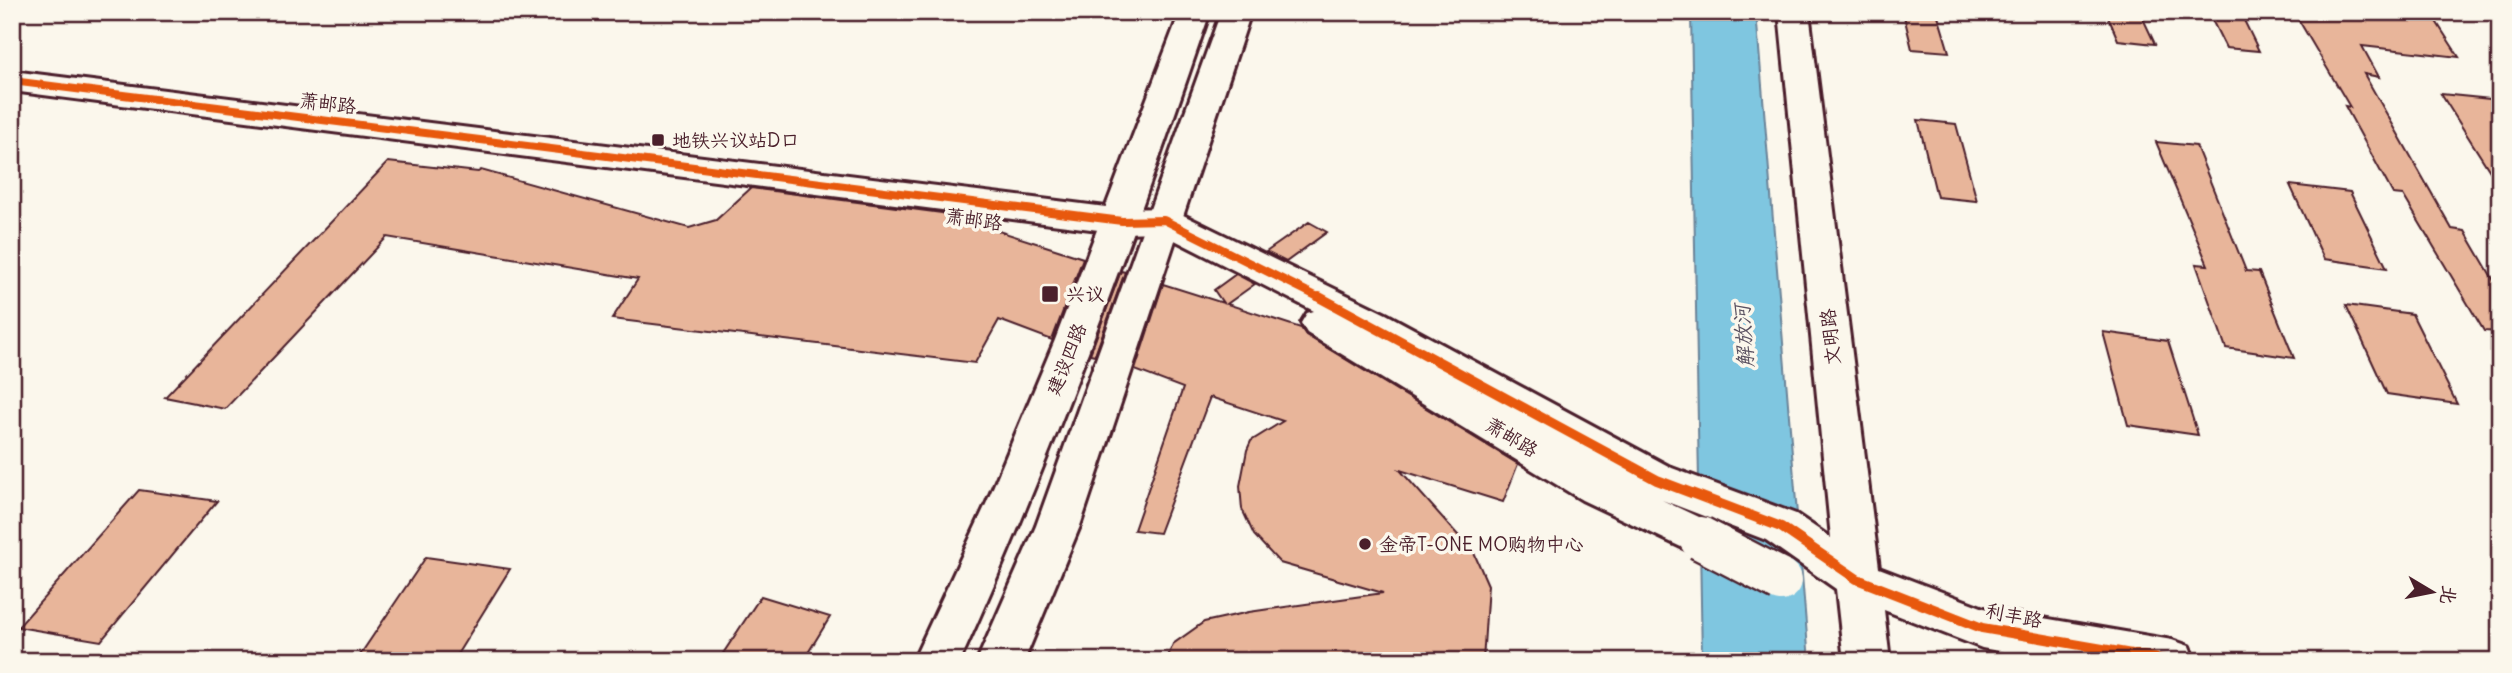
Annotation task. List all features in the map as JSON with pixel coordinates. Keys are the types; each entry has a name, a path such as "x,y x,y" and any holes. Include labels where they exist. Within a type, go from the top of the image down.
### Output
{"street":[{"name":"建设四路","path":"936,661 990,547 1118,229 1195,12"},
{"path":"1000,661 1058,526 1236,12"},
{"name":"文明路","path":"1794,12 1867,661"},
{"name":"萧邮路","path":"12,81 639,160 1118,229"},
{"name":"萧邮路","path":"12,94 1118,229"},
{"path":"1118,229 1159,233 1373,324 1657,480 1781,580 1857,579"},
{"path":"1700,517 1781,527 1857,579"},
{"name":"利丰路","path":"1857,579 1982,628 2172,661"}],"water":[{"name":"解放河","path":"1691,12 1756,12 1809,661 1702,661"}],"building":[{"path":"1903,12 1937,12 1949,52 1912,49"},
{"path":"2106,12 2140,12 2155,44 2118,40"},
{"path":"2208,12 2240,12 2259,51 2226,48"},
{"path":"2294,12 2430,12 2459,57 2362,46 2379,77 2364,74 2452,229 2465,231 2500,291 2500,332 2484,331 2403,195 2393,194 2345,106 2350,107"},
{"path":"2441,94 2500,100 2500,187"},
{"path":"1918,120 1956,124 1977,201 1937,197"},
{"path":"2156,142 2196,146 2246,271 2259,272 2294,358 2226,348 2196,264 2208,265"},
{"path":"388,162 478,172 481,170 689,228 716,220 751,188 942,213 1083,258 1052,340 999,320 975,363 612,319 638,279 387,237 225,409 165,397"},
{"path":"2290,185 2350,192 2387,268 2324,259"},
{"path":"1309,222 1327,232 1286,262 1266,252"},
{"path":"1121,271 1125,272 1095,355 1090,354"},
{"path":"1236,274 1255,284 1227,304 1301,328 1306,335 1518,464 1503,502 1400,470 1474,553 1488,585 1483,661 1166,661 1173,644 1204,622 1249,612 1383,593 1280,563 1254,535 1242,509 1240,486 1247,450 1251,441 1283,421 1210,397 1159,533 1134,530 1183,388 1135,370 1163,284 1223,303 1214,290"},
{"path":"2346,305 2412,314 2457,404 2387,394"},
{"path":"2103,332 2168,341 2198,435 2128,425"},
{"path":"139,490 217,501 101,641 18,627"},
{"path":"426,557 510,569 453,661 356,661"},
{"path":"761,596 830,617 803,661 718,661"}],"cycle path":[{"path":"12,81 1122,221 1164,220 1373,324 1657,480 1781,527 1857,579 1982,628 2172,661"}],"place":[{"name":"地铁兴议站D口","path":"658,140"},
{"name":"兴议","path":"1050,294"},
{"name":"金帝T-ONE MO购物中心","path":"1365,544"}]}
